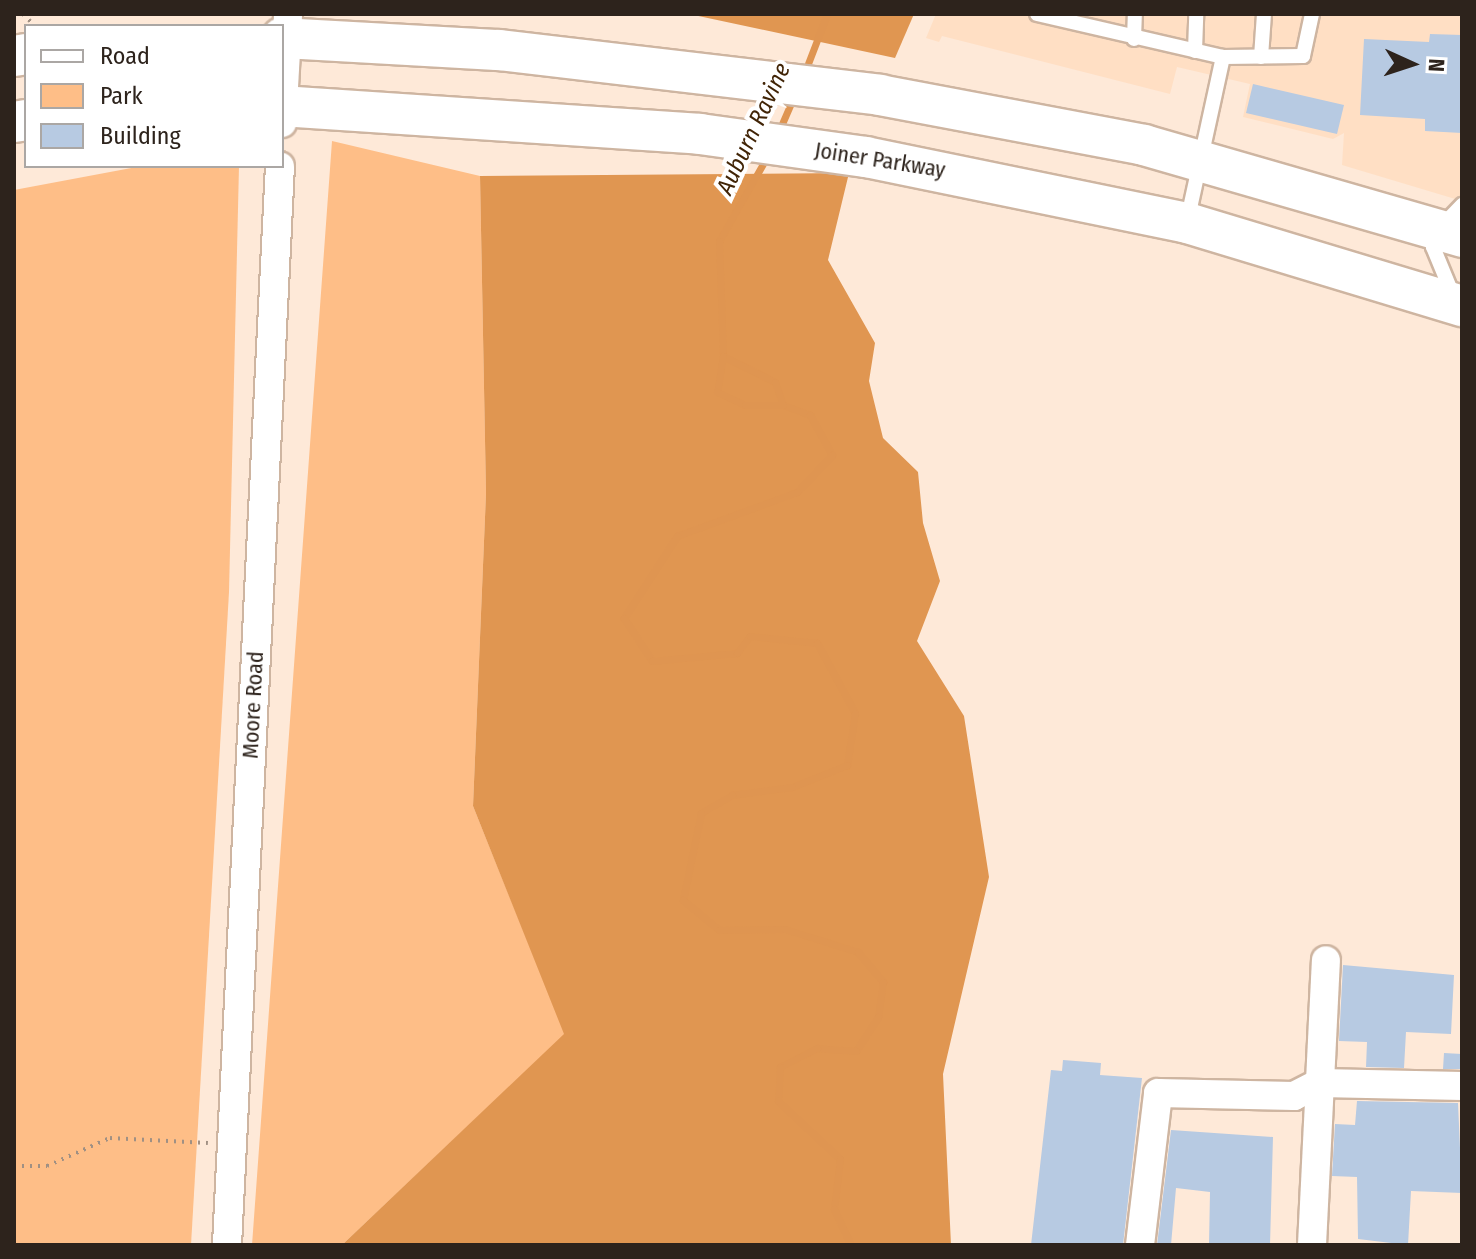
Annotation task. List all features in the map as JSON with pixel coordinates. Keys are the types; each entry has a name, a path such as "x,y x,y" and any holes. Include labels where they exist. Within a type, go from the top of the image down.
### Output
{"main road":[{"path":"285,30 721,73 880,95 1203,161 1454,224"},
{"name":"Joiner Parkway","path":"284,106 700,134 866,157 1187,223 1461,306"}],"street":[{"path":"284,55 285,30"},
{"name":"Moore Road","path":"227,1245 280,168"},
{"path":"1312,1245 1326,960"},
{"path":"1140,1245 1158,1093 1294,1096 1320,1083 1462,1086"}],"lane":[{"path":"1037,14 1134,39 1223,57 1303,56 1312,14"},
{"path":"1134,39 1135,14"},
{"path":"1195,51 1196,14"},
{"path":"1261,57 1264,14"},
{"path":"1187,223 1203,161 1223,57"},
{"path":"1454,224 1438,273 1461,306"}],"path":[{"path":"14,1166 47,1166 129,1136 232,1144"}],"shaded area":[{"path":"689,14 914,14 895,58"},
{"path":"936,14 1462,14 1462,201 1342,165 1344,133 1333,139 1243,117 1250,84 1177,67 1170,94 942,36 939,42 926,38"},
{"path":"849,173 828,260 875,343 869,381 883,438 918,472 923,523 940,581 917,641 964,716 989,877 943,1074 951,1245 342,1245 564,1034 473,806 486,493 480,176"}],"green space":[{"path":"332,141 480,176 486,493 473,806 565,1034 342,1245 252,1245"},
{"path":"131,168 239,168 229,592 191,1245 14,1245 14,190"}],"building":[{"path":"1430,34 1462,35 1462,133 1425,131 1425,119 1360,115 1364,39 1429,42"},
{"path":"1253,84 1344,105 1337,134 1246,113"},
{"path":"1343,965 1454,975 1451,1034 1406,1032 1404,1068 1366,1067 1367,1042 1339,1041"},
{"path":"1444,1053 1462,1054 1462,1069 1443,1069"},
{"path":"1063,1060 1101,1063 1100,1075 1142,1078 1123,1245 1031,1245 1051,1070 1062,1071"},
{"path":"1357,1101 1458,1103 1462,1193 1411,1191 1408,1245 1358,1239 1357,1177 1332,1176 1335,1124 1355,1125"},
{"path":"1171,1130 1273,1137 1270,1245 1209,1245 1210,1192 1176,1188 1171,1245 1157,1245"}],"waterway":[{"name":"Auburn Ravine","path":"804,74 827,14"},
{"name":"Auburn Ravine","path":"778,133 794,96"},
{"name":"Auburn Ravine","path":"768,155 719,241 723,356 775,382 783,405 810,415 832,455 797,492 677,536 624,618 652,661 737,653 750,636 817,643 855,713 847,765 792,787 732,795 701,813 683,900 719,930 785,929 858,952 883,982 878,1017 856,1051 817,1048 780,1067 778,1101 840,1159 834,1209 851,1245"},
{"path":"723,356 717,392 745,405 783,405"}]}
